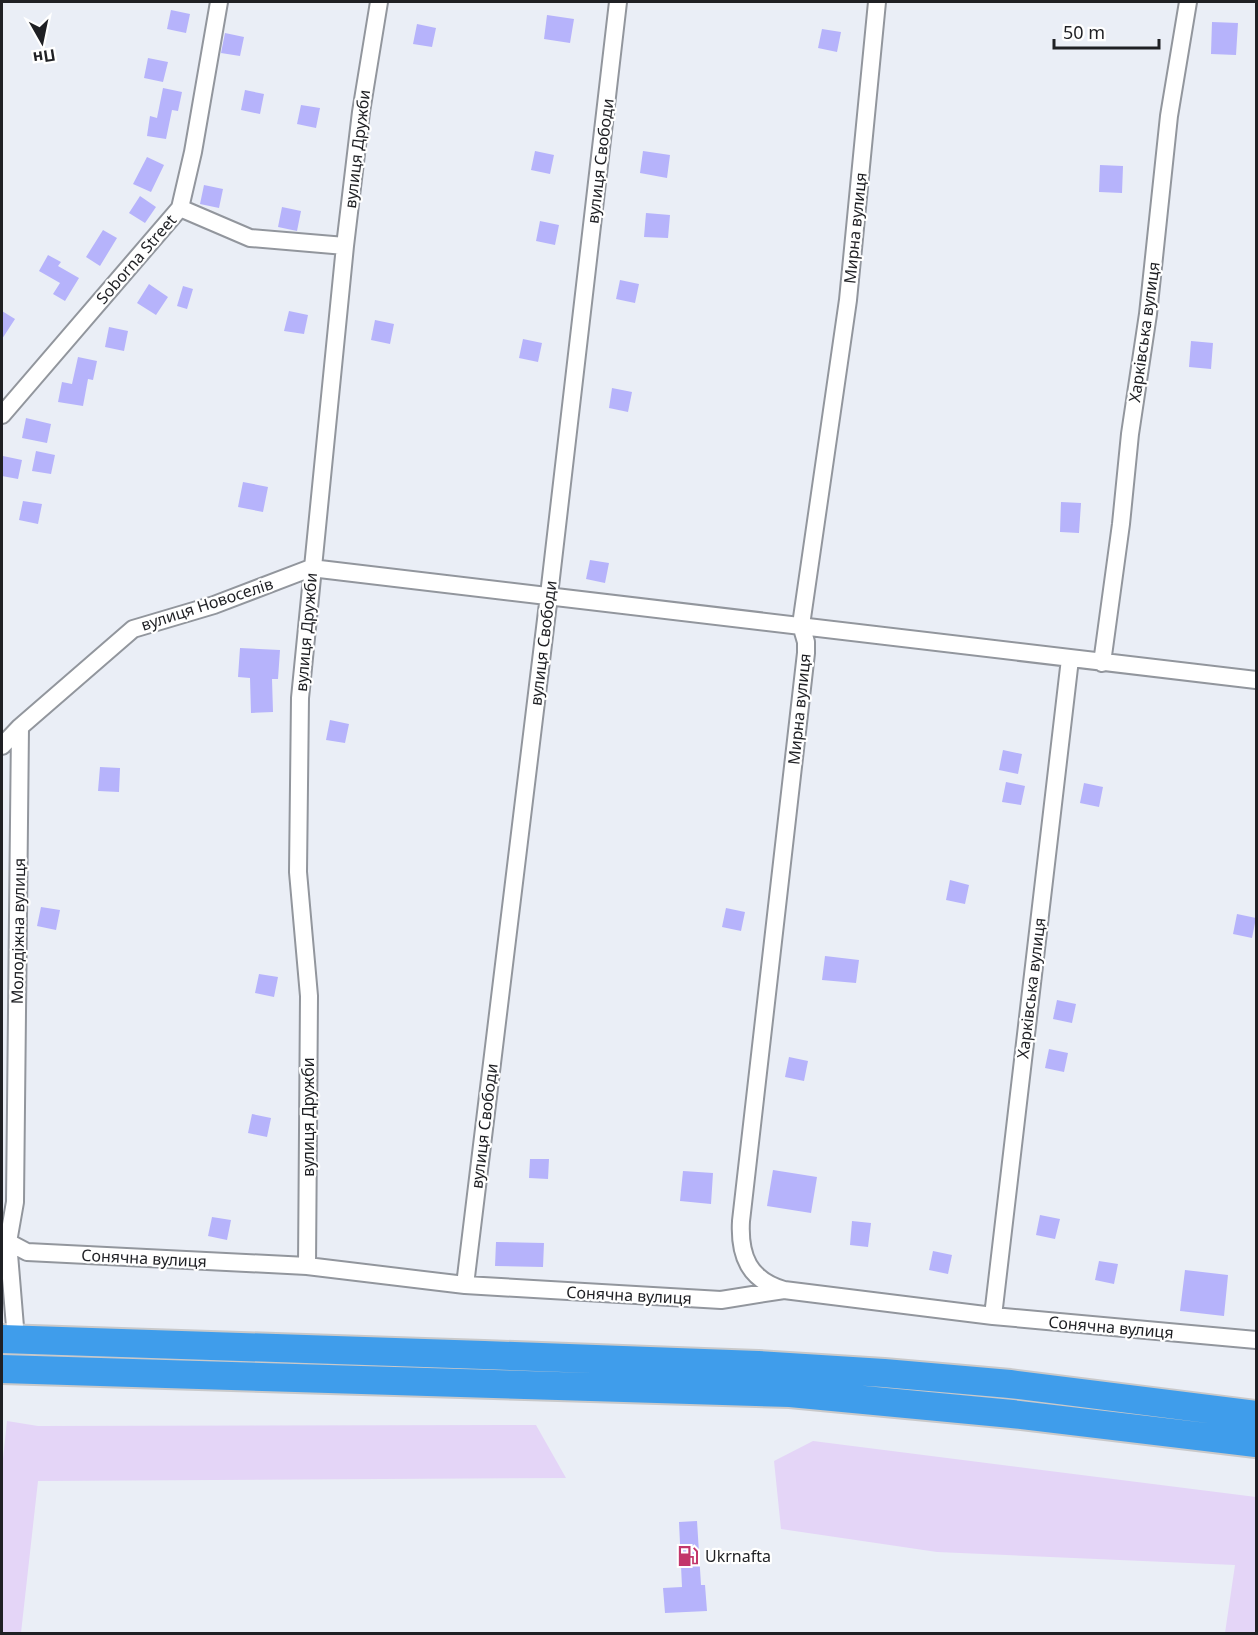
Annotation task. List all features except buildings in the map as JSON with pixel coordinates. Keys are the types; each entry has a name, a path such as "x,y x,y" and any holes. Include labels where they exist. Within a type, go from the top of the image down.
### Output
{"highway":[{"path":"9,1339 473,1354 849,1371 1010,1384 1257,1415"},
{"path":"2,1369 790,1394 1012,1414 1257,1443"}],"street":[{"name":"Soborna Street","path":"2,415 180,208 193,152 219,2"},
{"name":"вулиця Дружби","path":"307,1266 309,996 298,872 300,698 311,568 345,246 361,112 378,2"},
{"name":"вулиця Свободи","path":"465,1285 549,596 618,2"},
{"name":"Мирна вулиця","path":"784,1290 766,1283 752,1270 743,1253 740,1233 806,653 806,642 801,625 848,300 877,2"},
{"name":"Харківська вулиця","path":"1102,663 1121,524 1130,434 1148,314 1169,116 1188,2"},
{"path":"180,208 250,238 345,246"},
{"path":"311,568 1257,680"},
{"name":"вулиця Новоселів","path":"2,746 20,727 133,629 214,605 311,568"},
{"name":"Харківська вулиця","path":"993,1316 1070,659"},
{"name":"Молодіжна вулиця","path":"9,1339 5,1243 15,1202 20,727"},
{"name":"Сонячна вулиця","path":"5,1243 27,1252 307,1266 465,1285 721,1300 784,1290 993,1316 1257,1340"}],"shaded area":[{"path":"7,1421 38,1426 536,1425 566,1478 38,1481 21,1633 2,1633 2,1468"},
{"path":"813,1441 1256,1497 1256,1633 1225,1633 1235,1565 937,1552 781,1529 774,1461"}],"place":[{"name":"Ukrnafta","path":"688,1556"}]}
